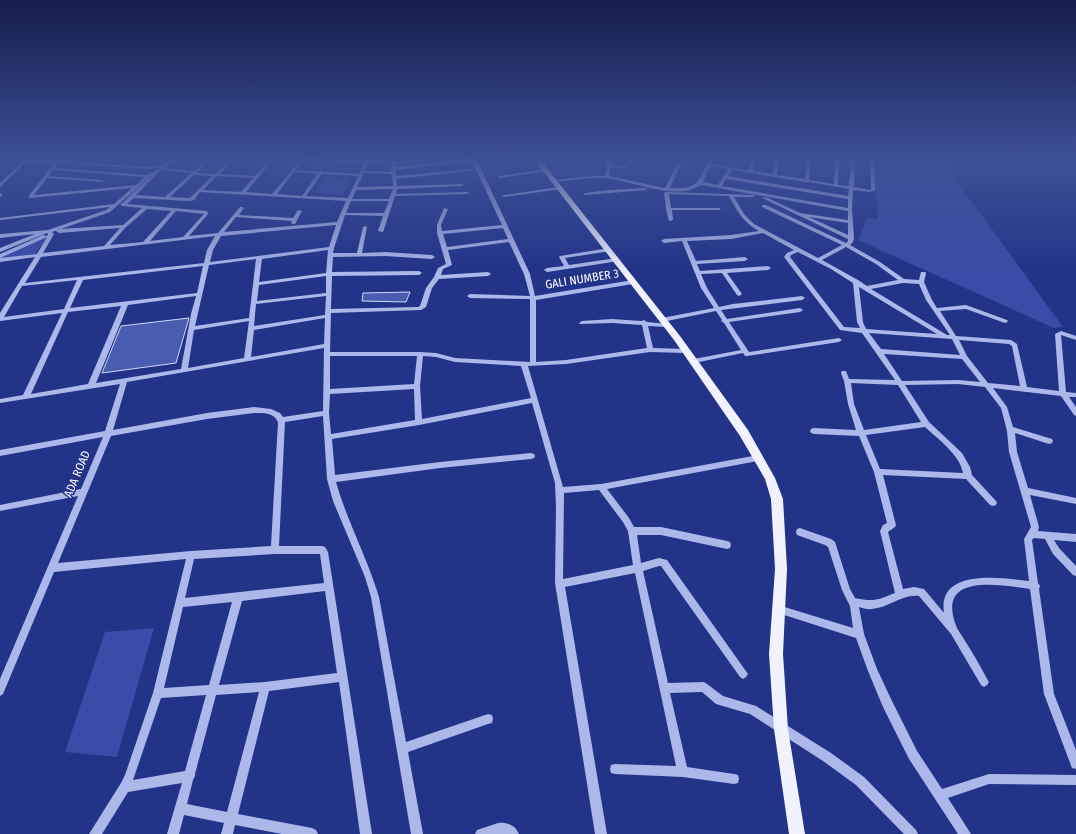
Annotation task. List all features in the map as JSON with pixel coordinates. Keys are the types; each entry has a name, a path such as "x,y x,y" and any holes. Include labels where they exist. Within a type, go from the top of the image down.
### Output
{"main road":[{"path":"566,197 617,260 694,361 744,433 770,478 777,499 781,569 776,654 781,729 797,834"}],"street":[{"path":"0,250 103,213 119,205 126,197"},
{"path":"59,231 107,215 131,197"},
{"path":"148,197 190,200 193,197"},
{"path":"303,197 350,200 408,197"},
{"path":"351,197 339,223 331,251 329,274 326,413 331,479 337,501 364,564 375,597 417,834"},
{"path":"490,197 527,274 530,298 533,364"},
{"path":"666,197 671,220"},
{"path":"731,197 742,215 752,225 819,260 950,337"},
{"path":"752,197 764,198 851,238"},
{"path":"775,197 850,210"},
{"path":"819,260 850,242 851,198 845,197"},
{"path":"381,231 392,198"},
{"path":"0,219 119,205 206,213 185,238"},
{"path":"764,206 846,245 878,263 903,281"},
{"path":"106,247 124,226 145,208"},
{"path":"184,370 199,294 210,250 216,238 242,208"},
{"path":"251,328 328,314 422,308 424,306 429,288 437,277 441,268 449,265 439,225 446,209"},
{"path":"668,209 719,209"},
{"path":"145,243 175,210"},
{"path":"292,226 300,211"},
{"path":"792,212 850,222"},
{"path":"343,214 387,214"},
{"path":"236,216 295,220"},
{"path":"0,260 38,257 106,247 292,226 339,223"},
{"path":"0,236 124,226"},
{"path":"440,233 504,226"},
{"path":"359,254 365,227"},
{"path":"0,256 49,232"},
{"path":"0,318 38,257 49,232"},
{"path":"664,241 731,237 763,232"},
{"path":"446,249 511,240"},
{"path":"684,240 704,288 724,322 747,354 750,355 839,340"},
{"path":"567,267 562,256 609,250"},
{"path":"798,250 789,254 787,257 841,328 865,332 1008,342 1015,345 1024,389"},
{"path":"20,285 207,263 331,251 359,254 432,257"},
{"path":"247,360 259,258"},
{"path":"693,263 745,259"},
{"path":"547,270 617,260"},
{"path":"697,273 768,268"},
{"path":"723,271 739,294"},
{"path":"256,284 329,274 420,273"},
{"path":"923,273 921,282 929,300 950,337 964,357 1004,406 1011,429 1013,452 1035,527 1028,540 1036,586 1049,694 1076,764"},
{"path":"437,277 488,274"},
{"path":"26,396 81,278"},
{"path":"856,281 860,322 865,332 926,424 959,455 966,467 968,476 993,503"},
{"path":"866,288 903,281 921,282"},
{"name":"GALI NUMBER 3","path":"470,296 530,298 634,282"},
{"path":"0,318 199,294"},
{"path":"254,303 328,294"},
{"path":"582,323 612,321 664,322 717,309 802,298"},
{"path":"91,386 125,304"},
{"path":"936,310 966,307 1005,321"},
{"path":"724,322 800,310"},
{"path":"192,328 252,319"},
{"path":"644,322 650,350"},
{"path":"1076,338 1061,333 1058,334 1064,393 1076,412"},
{"path":"0,401 328,345"},
{"path":"328,354 420,354 439,355 455,360 533,364 566,362 650,350 686,351"},
{"path":"694,361 744,351"},
{"path":"878,351 964,357"},
{"path":"419,422 417,386 420,354"},
{"path":"524,364 551,455 565,489 557,558 565,583 601,834"},
{"path":"844,373 851,404 861,433 878,472 892,525 884,531 900,594"},
{"name":"ADA ROAD","path":"0,691 82,492 108,434 124,380"},
{"path":"847,381 900,383 958,382 1076,395"},
{"path":"326,392 417,386"},
{"path":"328,437 419,422 535,400"},
{"path":"0,453 207,416 254,410 269,411 278,415 281,420 275,550"},
{"path":"281,420 326,413"},
{"path":"814,430 861,433 926,424"},
{"path":"1011,429 1049,441"},
{"path":"331,479 440,465 531,456"},
{"path":"565,489 601,487 758,458"},
{"path":"878,472 968,476"},
{"path":"601,487 626,520 632,531 638,568 683,772"},
{"path":"1024,491 1076,501"},
{"path":"0,508 82,492"},
{"path":"632,531 661,531 727,545"},
{"path":"800,532 830,543 846,590 853,602 859,634 887,703 914,755 965,834"},
{"path":"1031,534 1076,538"},
{"path":"1047,535 1056,551 1076,572"},
{"path":"51,568 192,555 275,550 322,550 324,552 366,834"},
{"path":"95,834 125,787 130,775 158,693 192,555"},
{"path":"565,583 638,568 659,562 664,563 743,674"},
{"path":"954,631 948,609 948,600 950,594 962,585 991,580 1036,586"},
{"path":"179,603 329,587"},
{"path":"853,602 873,605 900,594 917,591 924,594 954,631 984,682"},
{"path":"174,834 238,597"},
{"path":"778,609 859,634"},
{"path":"158,693 265,687 343,677"},
{"path":"226,834 232,818 265,687"},
{"path":"664,688 704,687 720,700 752,710 827,757 860,781 912,834"},
{"path":"402,749 488,719"},
{"path":"615,769 683,772 734,779"},
{"path":"125,787 190,776"},
{"path":"940,795 989,779 1076,780"},
{"path":"181,809 312,834"},
{"path":"481,834 500,829 507,829 512,834"}],"shaded area":[{"path":"876,197 968,197 1063,327 1054,328 858,240 867,218 878,219"},
{"path":"48,236 35,254 0,259 0,257"},
{"path":"154,628 117,757 65,752 105,632"}],"building":[{"path":"410,292 406,302 362,301 363,293"},
{"path":"189,318 176,363 102,373 121,326"}]}
